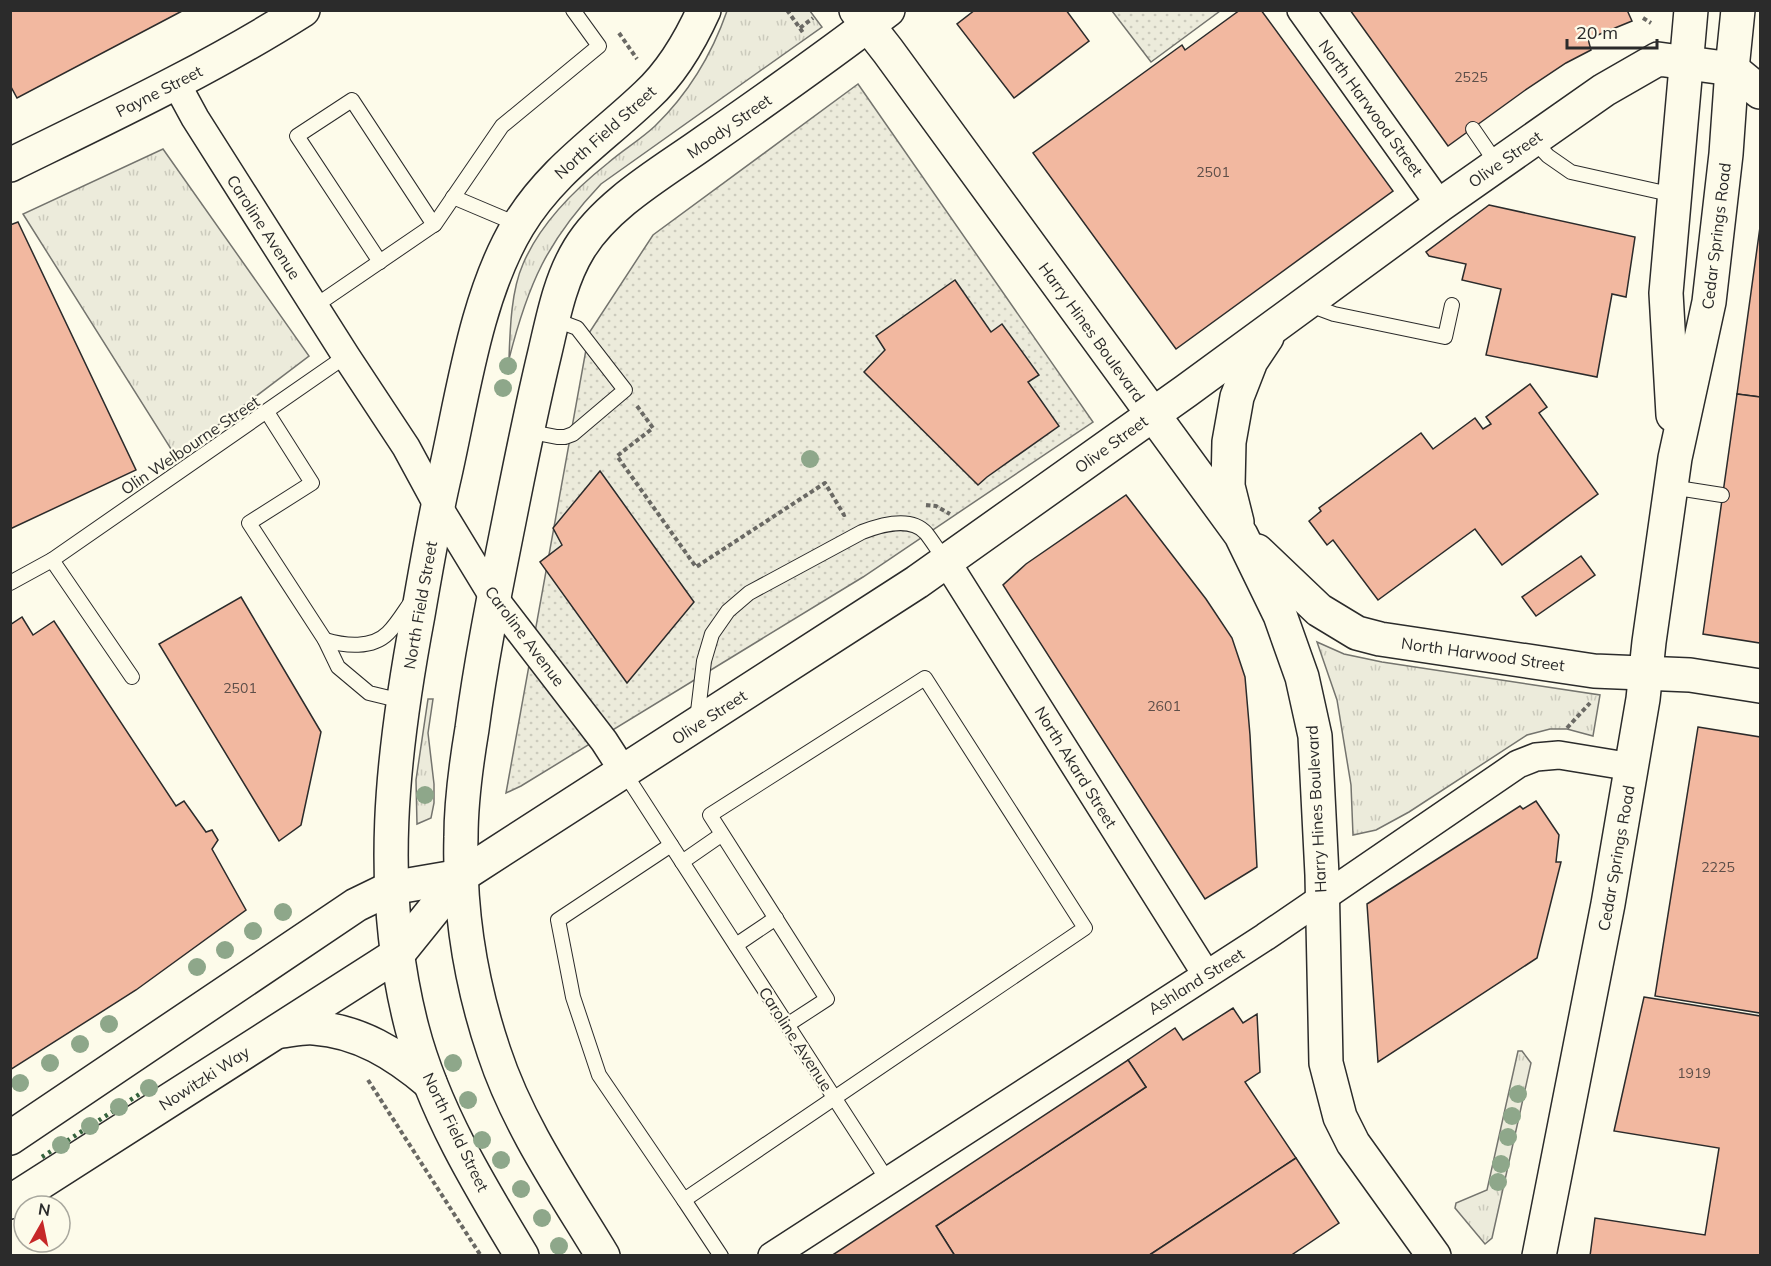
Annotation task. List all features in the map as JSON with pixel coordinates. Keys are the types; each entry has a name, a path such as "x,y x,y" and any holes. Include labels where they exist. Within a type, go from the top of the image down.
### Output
{"main road":[{"name":"Payne Street","path":"10,165 176,83 257,40 303,10"},
{"name":"North Field Street","path":"522,1256 460,1146 430,1083 412,1029 398,954 391,888 390,830 402,701 438,506 471,357 487,295 502,256 519,225 550,181 649,94 673,66 704,10"},
{"name":"Cedar Springs Road","path":"1673,472 1666,293 1674,195 1672,61 1685,10"},
{"name":"Cedar Springs Road","path":"1672,61 1691,10"},
{"path":"1700,10 1731,69 1761,92"},
{"name":"Cedar Springs Road","path":"1539,1256 1583,1036 1632,767 1673,472 1709,302 1726,154 1731,69 1738,10"},
{"name":"Moody Street","path":"553,319 565,279 578,250 598,223 639,189 871,15"},
{"name":"Harry Hines Boulevard","path":"871,15 1152,415 1241,535 1280,615 1302,677 1315,736 1326,1063 1340,1117 1353,1143 1434,1256"},
{"name":"Olive Street","path":"398,954 461,876 917,582 1152,415 1440,205 1604,90 1672,61"},
{"path":"1672,61 1731,69"},
{"path":"553,319 526,431 478,679 465,772 461,876 466,930 478,997 494,1053 518,1112 554,1177 603,1256"},
{"path":"1241,535 1228,486 1229,442 1237,397 1251,361 1276,324"},
{"name":"North Harwood Street","path":"1241,535 1318,610 1357,633 1380,639 1594,671 1690,675 1761,686"},
{"name":"Olive Street","path":"391,888 461,876"},
{"path":"10,1138 356,905 391,888"},
{"name":"Nowitzki Way","path":"10,1202 398,954"},
{"path":"279,1031 312,1027 356,1036 405,1062 430,1083"}],"street":[{"name":"North Harwood Street","path":"1301,10 1440,205"},
{"name":"Caroline Avenue","path":"176,83 195,118 406,447 438,506 494,598 604,741 624,772"},
{"name":"North Akard Street","path":"946,561 1206,974"},
{"name":"Ashland Street","path":"772,1256 1322,899 1518,764 1536,757 1559,754 1632,767"}],"lane":[{"path":"315,306 434,225 502,126 599,46 573,10"},
{"path":"380,262 297,136 352,100 434,225"},
{"path":"1473,129 1497,165"},
{"path":"1533,140 1548,156 1571,172 1674,195"},
{"path":"453,197 519,225"},
{"path":"1305,303 1335,314 1445,337 1452,305"},
{"path":"526,431 565,437 573,434 625,390 578,328 553,319"},
{"name":"Olin Welbourne Street","path":"10,583 52,560 346,356"},
{"path":"267,412 312,483 249,523 324,640 338,667 369,693 402,701"},
{"path":"1673,472 1722,495"},
{"path":"697,725 704,661 712,634 728,611 749,593 878,525 913,525 925,531 946,561"},
{"path":"52,560 132,677"},
{"path":"324,640 345,646 367,644 387,634 423,587"},
{"path":"684,1200 1085,928 926,678 710,815 827,999 787,1025"},
{"name":"Caroline Avenue","path":"624,772 888,1181"},
{"path":"682,862 722,835"},
{"path":"671,845 558,920 573,996 599,1075 721,1256"},
{"path":"736,945 776,918"}],"path":[{"path":"787,10 808,39"},
{"path":"800,28 813,18"},
{"path":"1643,18 1651,24"},
{"path":"625,390 653,428 617,456 696,567 825,483 844,515 854,512"},
{"path":"917,503 936,506 950,514"},
{"path":"366,1078 373,1085 481,1256"}],"green space":[{"path":"727,11 810,11 822,27 601,184 567,225 542,265 524,308 509,359 516,286 530,249 548,222 583,185 649,131 678,101 698,73"},
{"path":"1112,11 1220,11 1151,62"},
{"path":"858,84 1093,422 863,577 506,793 589,333 653,235"},
{"path":"163,149 309,356 176,457 23,214"},
{"path":"1317,642 1344,654 1382,662 1600,695 1593,736 1567,729 1550,729 1527,735 1409,812 1376,830 1353,835 1351,785 1337,700"},
{"path":"428,699 433,699 428,733 434,803 431,818 417,824 416,780"},
{"path":"1518,1051 1522,1051 1531,1063 1492,1238 1485,1244 1455,1208 1456,1203 1487,1190"}],"building":[{"path":"10,10 184,10 17,98 10,85"},
{"path":"975,10 1066,10 1089,41 1014,98 957,24"},
{"path":"1240,10 1261,10 1393,191 1176,349 1033,153 1182,45 1185,50"},
{"path":"1350,10 1627,10 1632,21 1588,39 1591,50 1566,63 1524,91 1448,146"},
{"path":"1489,205 1635,237 1626,297 1612,294 1597,377 1486,355 1501,289 1462,280 1466,264 1429,256 1426,252"},
{"path":"18,222 136,470 10,529 10,225"},
{"path":"1760,227 1760,397 1737,394"},
{"path":"955,280 991,332 1002,324 1039,375 1028,382 1059,426 978,485 864,372 885,350 876,336"},
{"path":"1530,384 1547,407 1539,413 1598,494 1502,565 1475,529 1378,600 1333,540 1327,545 1309,521 1321,511 1319,508 1421,433 1433,449 1475,418 1483,429 1491,424 1486,417"},
{"path":"1737,394 1760,397 1760,643 1703,634"},
{"path":"600,471 694,602 627,683 540,562 562,545 553,528"},
{"path":"1126,495 1206,599 1232,638 1245,677 1257,867 1205,899 1003,585 1026,564"},
{"path":"1581,556 1595,575 1536,616 1522,597"},
{"path":"241,597 321,732 301,825 279,841 159,644"},
{"path":"22,617 33,635 54,621 176,806 184,801 206,832 212,830 218,840 212,849 246,910 136,990 10,1070 10,625"},
{"path":"1698,727 1760,737 1760,1013 1655,996"},
{"path":"1536,801 1559,835 1556,862 1561,862 1537,958 1378,1062 1367,904 1520,806 1523,809"},
{"path":"1644,997 1760,1016 1760,1256 1590,1256 1595,1218 1705,1235 1719,1148 1614,1131"},
{"path":"1233,1008 1243,1023 1257,1014 1260,1072 1245,1082 1296,1158 1148,1256 955,1256 936,1226 1146,1087 1128,1060 1175,1028 1183,1040"},
{"path":"1128,1060 1146,1087 936,1226 955,1256 831,1256"},
{"path":"1296,1158 1339,1223 1290,1256 1148,1256"}],"hedge":[{"path":"42,1157 149,1088"}]}
